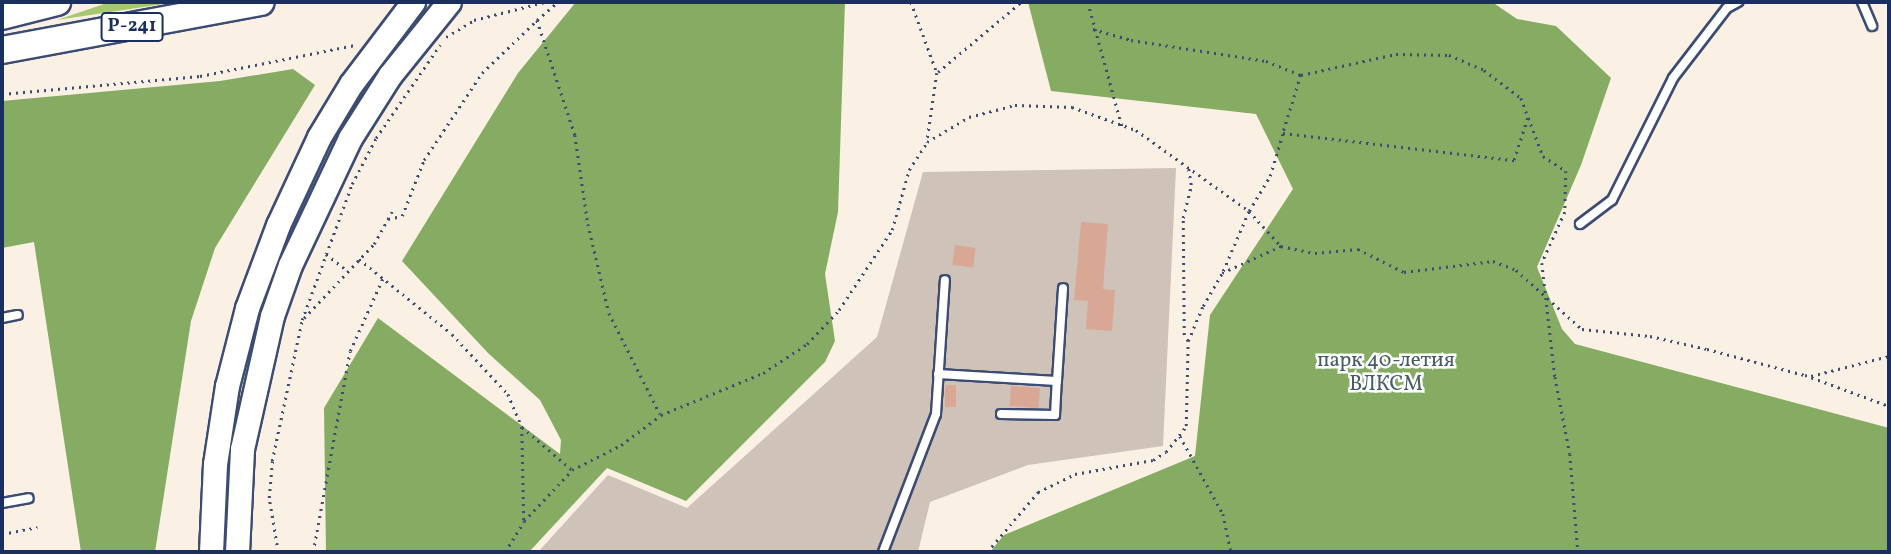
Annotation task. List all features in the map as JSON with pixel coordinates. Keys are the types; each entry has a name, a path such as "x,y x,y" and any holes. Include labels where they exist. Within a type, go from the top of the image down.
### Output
{"highway":[{"path":"2,16 57,2"},
{"name":"Р-241","path":"2,50 261,2"}],"main road":[{"path":"211,552 215,464 227,386 247,308 278,225 319,137 374,41 413,2"},
{"path":"237,552 243,449 269,328 290,265 350,138 390,75 449,2"}],"lane":[{"path":"1580,224 1612,200 1673,78 1727,8 1738,2"},
{"path":"1862,2 1872,26"},
{"path":"883,552 936,414 944,280"},
{"path":"1001,414 1055,415 1063,288"},
{"path":"2,318 18,315"},
{"path":"938,374 1056,381"},
{"path":"2,503 29,498"}],"path":[{"path":"278,552 269,498 272,461 302,320 325,253 376,138 446,37 461,25 545,2"},
{"path":"388,219 402,216 424,160 482,73 558,2"},
{"path":"505,552 524,521 572,470 621,444 661,415 763,373 807,344 839,310 892,230 909,170 927,142 937,73 911,2"},
{"path":"937,73 1021,2"},
{"path":"1088,2 1093,29 1122,125"},
{"path":"537,20 575,135 587,224 609,313 661,415"},
{"path":"1093,29 1131,40 1266,61 1301,75 1396,54 1449,55 1485,71 1521,98 1529,113 1543,156 1566,171 1565,212 1542,263 1555,377 1570,454 1578,552"},
{"path":"2,93 200,76 374,41"},
{"path":"987,552 1038,492 1075,474 1153,460 1180,436 1186,426 1190,395 1188,341 1249,211 1270,176 1301,75"},
{"path":"927,142 970,117 1015,104 1072,107 1136,130 1249,211 1281,246 1315,253 1358,249 1404,272 1493,261 1516,270 1583,329 1650,336 1809,376 1889,406"},
{"path":"1283,134 1514,160 1529,113"},
{"path":"1188,167 1191,185 1183,219 1184,335 1188,341"},
{"path":"302,320 359,260 392,211"},
{"path":"1222,273 1281,246"},
{"path":"325,253 348,271"},
{"path":"359,260 471,354 508,394 522,427 524,521"},
{"path":"313,552 350,351 383,278"},
{"path":"1809,376 1889,356"},
{"path":"522,427 572,470"},
{"path":"1180,436 1223,514 1231,552"},
{"path":"2,534 37,527"}],"shaded area":[{"path":"1176,168 1163,446 1028,465 930,502 918,552 538,552 608,475 687,508 877,337 923,172"}],"green space":[{"path":"110,2 177,2 57,20"},
{"path":"576,2 845,2 838,212 825,274 835,341 825,362 686,501 607,468 529,552 326,552 324,408 378,318 560,454 561,440 540,400 488,353 402,261 518,73"},
{"name":"парк 40-летия ВЛКСМ","path":"1028,2 1492,2 1517,19 1556,26 1611,78 1581,165 1537,267 1562,329 1575,344 1889,428 1889,552 990,552 1004,535 1195,456 1210,315 1293,189 1256,114 1051,91"},
{"path":"293,69 315,85 215,248 191,321 155,552 81,552 34,242 2,248 2,101 220,81"}],"building":[{"path":"1081,222 1108,224 1103,289 1115,290 1112,331 1086,329 1088,301 1074,300"},
{"path":"955,245 976,248 973,268 952,265"},
{"path":"945,385 956,385 956,407 945,407"},
{"path":"1011,386 1040,388 1039,408 1010,406"}]}
